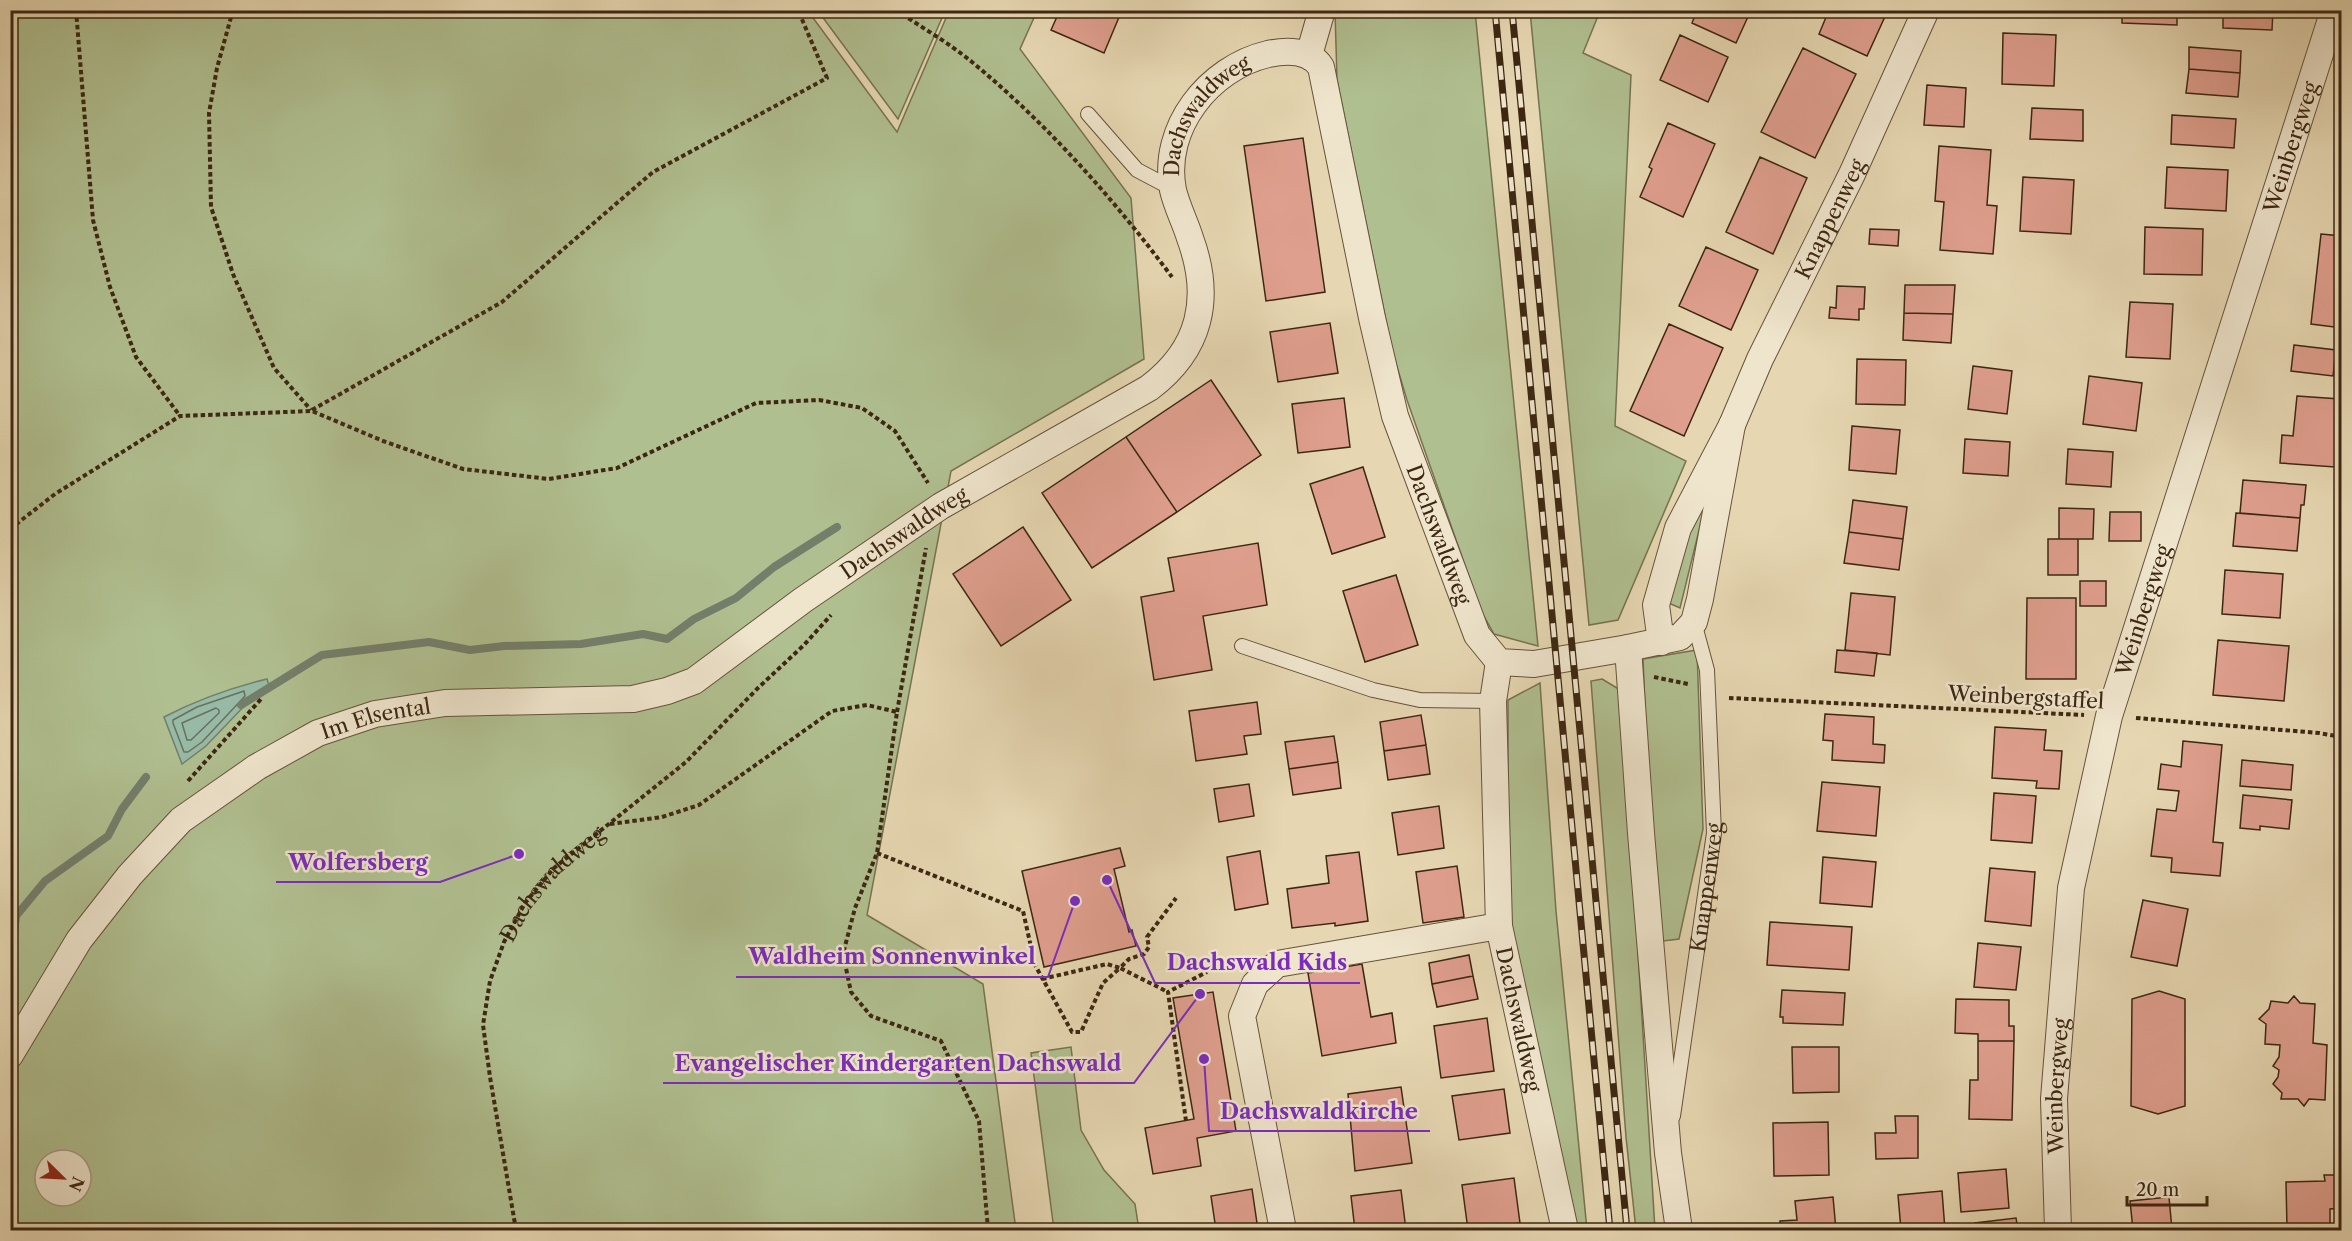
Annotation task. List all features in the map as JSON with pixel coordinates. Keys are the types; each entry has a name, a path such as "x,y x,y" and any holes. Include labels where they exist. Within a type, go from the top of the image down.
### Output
{"street":[{"path":"1309,55 1322,10"},
{"name":"Knappenweg","path":"1661,642 1656,604 1678,528 1732,425 1760,359 1852,174 1926,10"},
{"name":"Weinbergweg","path":"2058,1230 2054,1099 2071,888 2109,716 2334,10"},
{"name":"Dachswaldweg","path":"849,570 941,506 1149,388 1168,374 1182,356 1193,336 1199,314 1198,271 1191,240 1173,189 1174,144 1187,113 1213,81 1243,63 1270,53 1294,51 1316,59 1321,67 1372,318 1395,416 1477,635 1499,662 1493,701 1499,926 1565,1230"},
{"name":"Knappenweg","path":"1694,622 1732,425"},
{"name":"Im Elsental","path":"10,1055 79,940 130,875 181,820 257,767 318,733 375,714 445,703 633,699 667,691 694,681 802,600 849,570"},
{"path":"1499,662 1534,664 1661,642 1680,637 1694,622"},
{"name":"Knappenweg","path":"1628,648 1668,1153 1679,1230"},
{"path":"1283,1230 1242,1016 1255,984 1277,964 1499,926"}],"lane":[{"path":"1088,114 1137,170 1173,189"},
{"name":"Knappenweg","path":"1668,1153 1714,833 1707,670 1694,622"},
{"path":"1242,646 1373,690 1420,700 1493,701"}],"path":[{"path":"76,10 93,220 110,287 136,357 180,416"},
{"path":"233,10 217,68 209,112 211,207 233,274 274,368 312,411"},
{"path":"312,411 502,302 653,172 827,78 798,10"},
{"path":"896,10 970,61 1043,125 1129,219 1199,314"},
{"path":"10,529 55,494 180,416 312,411 383,441 464,469 549,479 617,468 756,403 819,400 862,408 896,431 941,506 928,537 897,712 877,853 855,908 843,954 851,992 871,1016 941,1041 979,1121 988,1230"},
{"name":"Dachswaldweg","path":"516,1230 483,1025 490,981 504,942 525,903 554,868 686,762 825,623 837,606 849,570"},
{"path":"1653,676 1668,679"},
{"name":"Weinbergstaffel","path":"1709,698 2109,716 2319,733 2342,737"},
{"path":"183,786 261,699"},
{"path":"610,824 662,817 699,805 832,711 867,705 897,712"},
{"path":"877,853 1023,911 1035,965 1064,1021 1076,1034 1081,1032 1103,983 1129,959 1144,954 1148,950 1147,937 1176,898"},
{"path":"1042,979 1107,964 1168,992"},
{"path":"1168,992 1207,972"},
{"path":"1168,992 1186,1121"}],"shaded area":[{"path":"10,11 808,11 897,132 949,11 1037,11 1020,49 1131,198 1144,359 951,471 867,915 983,984 1016,1230 11,1230"},
{"path":"818,11 945,11 898,119"},
{"path":"1335,11 1475,11 1538,646 1494,634 1481,611 1407,400 1392,350 1337,80"},
{"path":"1530,11 1600,11 1583,53 1631,75 1615,426 1686,461 1618,620 1589,625"},
{"path":"1698,503 1705,506 1680,608 1664,601"},
{"path":"1697,650 1703,829 1679,939 1655,942 1643,659"},
{"path":"1602,679 1622,691 1655,1230 1636,1230 1626,1137 1591,681"},
{"path":"1540,683 1556,911 1587,1230 1568,1230 1508,928 1508,700"},
{"path":"1071,1047 1081,1130 1104,1170 1135,1204 1139,1230 1054,1230 1031,1053"}],"water":[{"path":"267,679 270,689 250,700 206,746 182,764 164,717 214,695"}],"building":[{"path":"1060,10 1122,10 1104,53 1051,30"},
{"path":"1697,10 1751,10 1736,43 1692,23"},
{"path":"1829,10 1888,10 1867,56 1819,34"},
{"path":"2024,10 2079,10 2079,13"},
{"path":"2122,10 2177,10 2177,25 2122,23"},
{"path":"2223,10 2273,10 2272,30 2223,28"},
{"path":"2003,33 2056,35 2054,86 2002,84"},
{"path":"1680,35 1728,57 1708,102 1660,80"},
{"path":"2189,47 2241,51 2240,73 2189,69"},
{"path":"1803,48 1856,74 1815,158 1761,132"},
{"path":"2189,69 2240,73 2238,97 2186,93"},
{"path":"1927,85 1966,88 1964,127 1924,125"},
{"path":"2032,108 2083,110 2083,141 2030,139"},
{"path":"2172,115 2236,119 2234,148 2171,144"},
{"path":"1668,123 1715,144 1683,217 1640,197 1652,169 1649,167"},
{"path":"1303,138 1325,292 1266,301 1244,146"},
{"path":"1939,146 1991,150 1987,205 1997,206 1993,254 1940,250 1944,202 1935,201"},
{"path":"1760,157 1807,178 1773,254 1726,232"},
{"path":"2167,167 2228,170 2226,211 2165,208"},
{"path":"2023,177 2074,180 2071,234 2020,231"},
{"path":"2145,227 2203,229 2202,275 2144,274"},
{"path":"1870,229 1899,230 1898,246 1869,244"},
{"path":"2321,234 2342,236 2342,328 2311,324"},
{"path":"1706,247 1758,270 1731,330 1679,306"},
{"path":"1905,285 1955,285 1953,314 1904,313"},
{"path":"1837,286 1865,287 1864,309 1859,309 1859,320 1829,318 1830,307 1836,308"},
{"path":"2130,302 2173,304 2170,359 2126,357"},
{"path":"1904,313 1953,314 1951,343 1903,340"},
{"path":"1330,323 1338,373 1278,382 1270,332"},
{"path":"1669,324 1723,348 1684,436 1630,411"},
{"path":"2294,345 2336,350 2333,376 2291,371"},
{"path":"1857,359 1906,360 1905,405 1856,404"},
{"path":"1973,366 2012,371 2007,414 1968,409"},
{"path":"2089,376 2142,383 2136,431 2083,424"},
{"path":"1211,380 1261,455 1177,512 1126,437"},
{"path":"2297,396 2340,399 2335,467 2280,463 2282,435 2293,436"},
{"path":"1344,398 1350,447 1298,453 1292,404"},
{"path":"1852,426 1900,430 1896,474 1849,470"},
{"path":"1126,437 1177,512 1092,568 1042,493"},
{"path":"1965,439 2010,442 2008,476 1963,473"},
{"path":"2068,449 2113,452 2111,487 2066,484"},
{"path":"1363,467 1385,537 1332,554 1310,484"},
{"path":"2243,480 2306,485 2300,518 2240,513"},
{"path":"1853,500 1907,507 1903,539 1849,532"},
{"path":"2059,508 2094,509 2093,539 2059,539"},
{"path":"2110,512 2141,512 2141,541 2109,541"},
{"path":"2236,513 2300,518 2297,551 2233,546"},
{"path":"1023,527 1071,600 1001,646 953,574"},
{"path":"1849,532 1903,539 1899,570 1844,563"},
{"path":"2048,539 2078,539 2078,575 2048,575"},
{"path":"1258,543 1267,605 1203,616 1212,670 1154,680 1141,597 1174,591 1168,558"},
{"path":"2225,570 2283,574 2280,618 2222,614"},
{"path":"1396,575 1418,645 1365,662 1343,591"},
{"path":"2080,581 2106,581 2106,606 2080,606"},
{"path":"1851,593 1895,597 1890,655 1845,650"},
{"path":"2027,598 2076,598 2076,679 2026,679"},
{"path":"2218,640 2289,646 2284,701 2213,695"},
{"path":"1837,650 1877,653 1874,676 1835,672"},
{"path":"1257,702 1261,734 1244,736 1247,754 1196,761 1189,711"},
{"path":"1825,714 1874,717 1873,744 1885,745 1884,763 1832,760 1833,741 1823,740"},
{"path":"1421,715 1426,745 1384,751 1380,722"},
{"path":"1995,727 2046,730 2044,750 2062,751 2059,789 2036,788 2037,781 1992,778"},
{"path":"1334,736 1338,762 1289,769 1285,742"},
{"path":"2183,741 2222,745 2213,842 2223,843 2220,876 2171,872 2172,858 2151,856 2157,809 2176,811 2179,791 2158,789 2161,764 2181,767"},
{"path":"1426,745 1430,774 1388,780 1384,751"},
{"path":"2242,760 2293,765 2291,790 2240,786"},
{"path":"1338,762 1341,788 1293,795 1289,769"},
{"path":"1822,782 1880,787 1876,836 1817,831"},
{"path":"1249,784 1254,816 1219,822 1214,789"},
{"path":"1994,793 2036,796 2032,843 1991,840"},
{"path":"2243,795 2292,800 2289,829 2260,826 2260,830 2240,828"},
{"path":"1439,806 1444,848 1398,855 1392,813"},
{"path":"1120,848 1125,866 1114,869 1129,932 1132,930 1136,946 1044,967 1022,871"},
{"path":"1260,851 1268,904 1235,910 1227,857"},
{"path":"1359,852 1368,921 1335,926 1335,923 1292,928 1287,889 1329,883 1326,856"},
{"path":"1823,857 1876,862 1872,907 1820,903"},
{"path":"1457,866 1464,917 1423,923 1416,872"},
{"path":"1990,868 2035,872 2031,926 1985,921"},
{"path":"2143,900 2188,909 2177,966 2131,957"},
{"path":"1770,922 1852,927 1849,970 1767,965"},
{"path":"1978,943 2021,947 2016,990 1974,987"},
{"path":"1469,955 1473,976 1432,984 1429,963"},
{"path":"1362,964 1371,1017 1392,1013 1396,1043 1322,1056 1308,973"},
{"path":"1473,976 1478,999 1437,1007 1432,984"},
{"path":"1782,990 1845,993 1843,1025 1783,1023 1783,1017 1780,1017"},
{"path":"2159,991 2185,999 2185,1106 2158,1114 2131,1106 2132,999"},
{"path":"1213,992 1236,1131 1197,1138 1201,1166 1153,1174 1145,1128 1194,1119 1173,998"},
{"path":"2294,996 2300,1003 2315,1004 2313,1043 2327,1045 2325,1100 2309,1099 2304,1106 2298,1099 2281,1099 2282,1093 2273,1084 2278,1077 2279,1070 2273,1066 2279,1057 2280,1045 2265,1044 2266,1024 2259,1019 2269,1009 2271,1001 2288,1003"},
{"path":"1956,999 2009,1000 2009,1026 2014,1026 2014,1041 1978,1041 1978,1034 1955,1033"},
{"path":"1487,1018 1494,1071 1441,1078 1434,1026"},
{"path":"1978,1041 2014,1041 2012,1120 1969,1119 1970,1080 1978,1080"},
{"path":"1792,1047 1839,1047 1839,1092 1793,1093"},
{"path":"1401,1087 1412,1163 1355,1171 1348,1094"},
{"path":"1504,1089 1510,1133 1459,1140 1452,1096"},
{"path":"1895,1116 1918,1116 1918,1158 1876,1159 1875,1133 1896,1133"},
{"path":"1828,1122 1829,1175 1774,1176 1773,1123"},
{"path":"2006,1169 2009,1208 1961,1212 1958,1173"},
{"path":"2324,1175 2342,1175 2342,1208 2330,1209 2330,1226 2287,1228 2286,1182 2325,1181"},
{"path":"1514,1178 1520,1223 1468,1230 1462,1185"},
{"path":"1252,1189 1258,1230 1216,1230 1211,1196"},
{"path":"1401,1190 1406,1230 1355,1230 1351,1196"},
{"path":"1942,1191 1945,1230 1901,1230 1898,1195"},
{"path":"1833,1197 1836,1230 1781,1230 1780,1221 1797,1220 1795,1201"},
{"path":"2169,1197 2172,1230 2133,1230 2130,1201"},
{"path":"2016,1218 2018,1230 1976,1230 1975,1223"}],"waterway":[{"path":"241,705 322,655 429,642 470,650 504,646 581,644 643,634 667,639 694,619 736,598 774,567 837,527"},
{"path":"10,966 16,916 45,881 108,836 122,809 146,777"}],"railway":[{"path":"1495,10 1610,1230"},
{"path":"1512,10 1627,1230"}],"place":[{"name":"Wolfersberg","path":"519,854"},
{"name":"Dachswald Kids","path":"1107,880"},
{"name":"Waldheim Sonnenwinkel","path":"1075,901"},
{"name":"Evangelischer Kindergarten Dachswald","path":"1200,994"},
{"name":"Dachswaldkirche","path":"1204,1059"}]}
